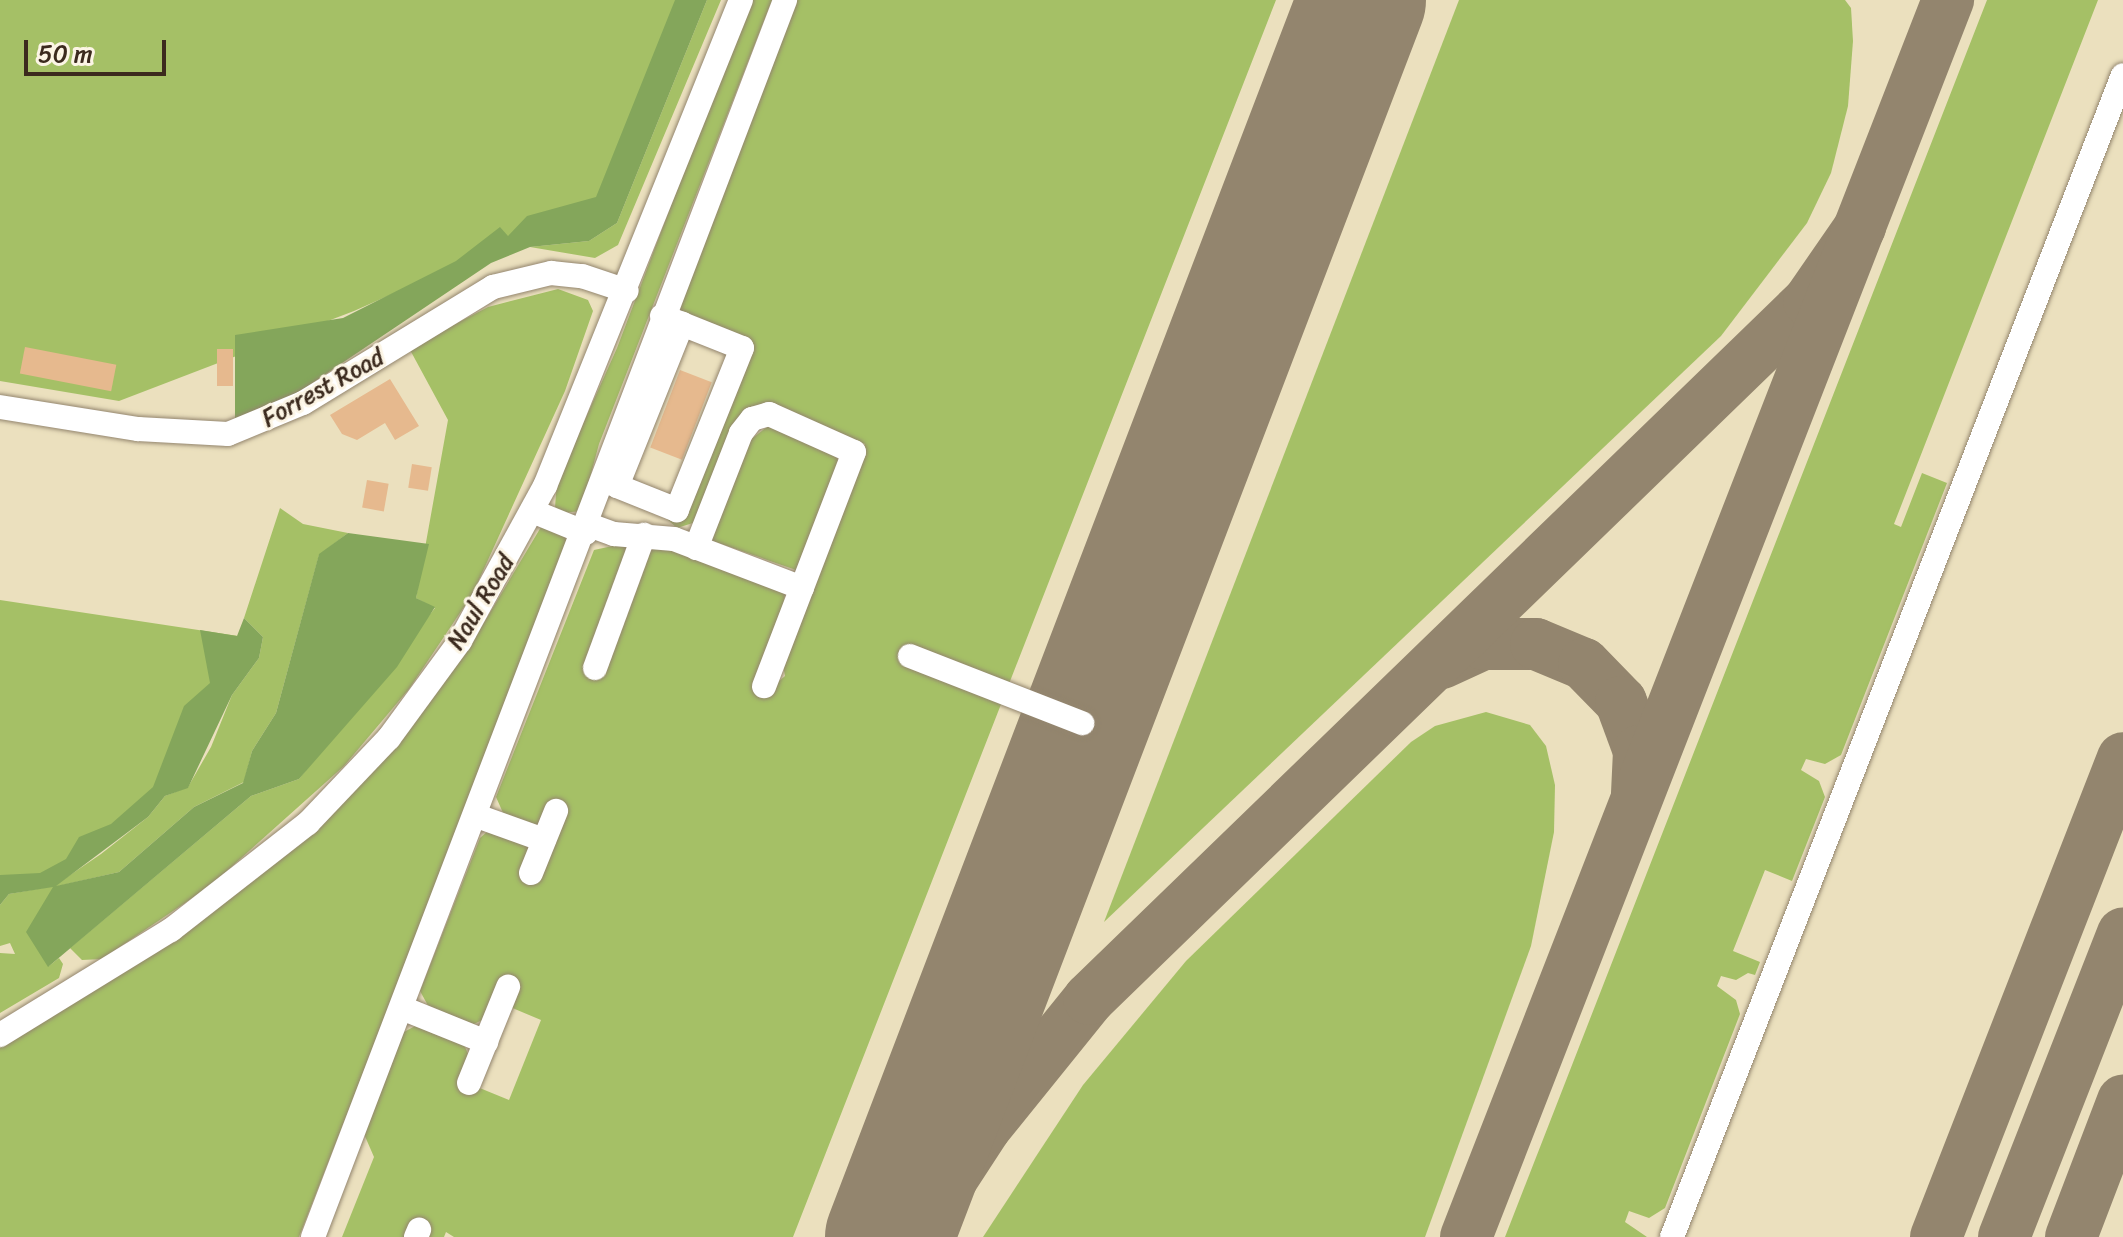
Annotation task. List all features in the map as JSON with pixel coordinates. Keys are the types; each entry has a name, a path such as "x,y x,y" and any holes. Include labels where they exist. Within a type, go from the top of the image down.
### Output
{"street":[{"name":"Naul Road","path":"0,1035 171,930 308,823 389,738 451,653 532,511 627,291 741,0"},
{"path":"672,320 742,348 677,510 617,486 672,320 785,0"},
{"path":"1672,1237 2123,75"},
{"name":"Forrest Road","path":"0,407 138,429 228,434 260,425 303,403 493,287 551,273 582,276 627,291"},
{"path":"313,1237 587,529 610,450 672,320"},
{"path":"696,548 741,433 752,419 769,414 854,452 764,686"},
{"path":"532,511 587,529 644,535 696,548 802,588"},
{"path":"595,668 644,535"},
{"path":"910,656 1082,723"},
{"path":"531,873 556,811"},
{"path":"477,816 544,840"},
{"path":"469,1083 508,987"},
{"path":"402,1008 486,1042"}],"green space":[{"path":"0,0 682,0 599,202 354,311 119,401 0,381"},
{"path":"675,0 707,0 617,223 589,241 530,247 491,263 305,388 259,415 235,420 235,335 343,318 456,261 500,227 508,236 527,216 596,197"},
{"path":"707,0 721,0 618,245 595,258 530,247 589,241 617,223"},
{"path":"749,0 772,0 599,444 581,511 563,513 555,507 557,482 617,348"},
{"path":"796,0 1276,0 793,1237 454,1237 446,1232 444,1237 342,1237 374,1157 364,1134 404,1032 417,1025 463,1042 471,1061 465,1082 509,1100 541,1020 510,1007 474,1024 431,1011 420,991 480,838 489,830 537,825 504,815 496,797 594,550 631,542 663,544 785,594 772,687 785,676 782,660 865,444 772,406 696,522 677,528 658,511 684,518 753,344 676,309"},
{"path":"1459,0 1845,0 1851,8 1853,41 1848,106 1831,173 1807,223 1721,336 1104,922"},
{"path":"1987,0 2098,0 1894,524 1901,527 1922,473 1947,483 1841,755 1825,764 1806,759 1801,770 1819,781 1825,797 1792,881 1765,870 1733,951 1760,962 1755,975 1748,973 1736,980 1721,976 1717,986 1736,1000 1740,1014 1665,1208 1649,1218 1629,1211 1625,1222 1647,1237 1505,1237"},
{"path":"558,289 588,300 593,311 565,391 472,595 409,689 344,766 210,886 102,959 82,960 70,948 251,796 299,779 435,608 416,598 448,420 409,348 488,307"},
{"path":"771,424 832,450 839,462 796,570 710,540 746,443"},
{"path":"280,508 303,524 348,533 319,555 276,713 252,751 244,782 194,807 119,872 54,887 49,966 59,958 63,964 59,978 0,1013 0,953 15,954 10,943 0,946 0,905 9,894 54,886 101,854 148,817 165,796 188,787 211,747 232,695 259,658 263,637 244,618"},
{"path":"541,527 565,537 569,545 299,1237 0,1237 0,1048 188,931 295,847 479,631"},
{"path":"348,533 429,544 416,598 435,607 397,667 299,779 251,796 48,967 26,932 53,887 9,894 0,905 0,875 40,873 66,859 79,837 111,824 153,787 184,706 210,683 200,630 237,636 244,618 263,637 259,658 232,695 188,788 165,796 148,817 56,886 119,872 194,807 243,783 252,751 276,713 319,554"},
{"path":"0,600 238,636 159,783 69,863 39,878 0,881"},
{"path":"1486,712 1530,725 1546,746 1555,785 1554,832 1531,946 1425,1237 983,1237 1083,1085 1186,961 1411,742 1435,726"}],"building":[{"path":"25,347 116,365 111,391 20,374"},
{"path":"217,349 233,349 233,386 217,386"},
{"path":"680,370 712,382 682,460 650,447"},
{"path":"390,379 419,426 395,440 385,423 357,440 342,434 330,415"},
{"path":"412,464 432,467 428,491 408,488"},
{"path":"367,480 389,484 384,511 362,508"}],"taxiway":[{"path":"1466,1237 1948,0"},
{"path":"914,1237 985,1128 1089,999 1809,301 1860,227"},
{"path":"1442,663 1483,644 1536,644 1584,664 1621,702 1639,751 1637,793"},
{"path":"1936,1237 2123,758"},
{"path":"2004,1237 2123,933"},
{"path":"2071,1237 2123,1101"}],"runway":[{"path":"889,1237 1362,0"}]}
